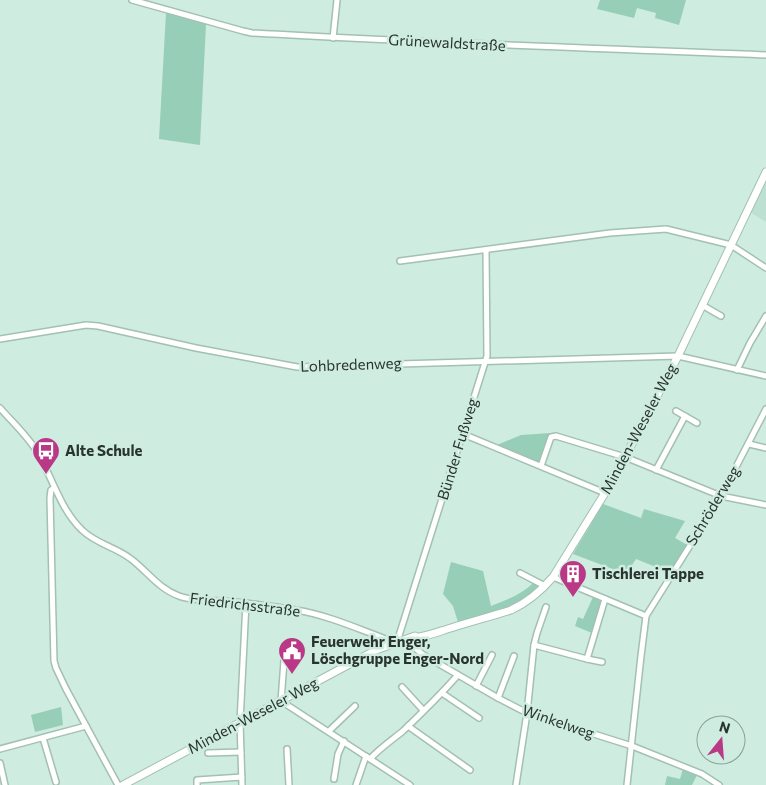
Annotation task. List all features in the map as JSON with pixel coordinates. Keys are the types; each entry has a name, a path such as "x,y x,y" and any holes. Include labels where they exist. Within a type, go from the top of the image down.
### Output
{"street":[{"name":"Grünewaldstraße","path":"132,0 243,32 488,45 766,55"},
{"path":"333,38 338,0"},
{"name":"Minden-Weseler Weg","path":"122,785 376,650 425,632 452,628 511,610 520,606 545,586 553,577 625,458 678,356 766,172"},
{"path":"400,261 610,233 666,229 731,245 766,268"},
{"name":"Bünder Fußweg","path":"394,643 487,356 486,250"},
{"path":"702,305 721,316"},
{"path":"737,370 750,342 766,316"},
{"name":"Lohbredenweg","path":"0,339 86,326 98,326 196,348 297,367 678,356 766,376"},
{"name":"Friedrichsstraße","path":"0,408 35,449 54,488 74,522 90,538 133,560 170,592 188,598 246,603 318,614 394,643"},
{"name":"Schröderweg","path":"627,785 646,616 721,496 766,409"},
{"path":"676,411 697,423"},
{"path":"656,470 684,416"},
{"path":"463,434 605,493"},
{"path":"541,466 551,438 556,436 625,458 721,496 766,505"},
{"path":"749,444 766,448"},
{"path":"54,488 51,490 50,498 54,661 66,689 118,785"},
{"path":"520,573 545,586"},
{"path":"553,577 646,616"},
{"path":"586,659 605,599"},
{"path":"244,785 242,778 240,722 246,603"},
{"path":"516,785 527,714 534,645 546,607"},
{"name":"Winkelweg","path":"411,638 414,647 420,653 527,714 632,746 702,774 719,785"},
{"path":"534,645 602,662"},
{"path":"287,651 284,661 282,701 410,785"},
{"path":"476,686 492,655"},
{"path":"498,698 514,656"},
{"path":"356,785 368,757 389,743 408,726 458,675"},
{"path":"402,687 423,710"},
{"path":"442,693 479,718"},
{"path":"329,731 355,706"},
{"path":"0,749 86,726"},
{"path":"408,726 470,770"},
{"path":"42,738 56,782"},
{"path":"334,779 338,754 344,741"},
{"path":"287,749 289,785"},
{"path":"208,753 241,752"},
{"path":"0,763 5,785"},
{"path":"198,785 197,780 242,778"}],"shaded area":[{"path":"600,0 686,0 679,25 655,18 656,13 637,8 634,18 597,9"},
{"path":"166,13 206,24 200,145 159,139"},
{"path":"766,178 766,222 750,212"},
{"path":"550,433 542,459 539,462 497,445 521,435"},
{"path":"603,504 641,518 644,509 685,521 675,538 689,546 671,573 636,559 626,574 573,554"},
{"path":"451,562 483,571 491,606 520,593 534,582 542,586 510,608 458,622 453,606 443,594"},
{"path":"593,597 601,604 592,633 575,626 578,617 583,619"},
{"path":"61,707 63,725 35,732 31,715"},
{"path":"683,769 697,775 692,785 665,785 667,776 680,779"}],"place":[{"name":"Alte Schule","path":"46,475"},
{"name":"Tischlerei Tappe","path":"573,598"},
{"name":"Feuerwehr Enger, Löschgruppe Enger-Nord","path":"292,675"}]}
